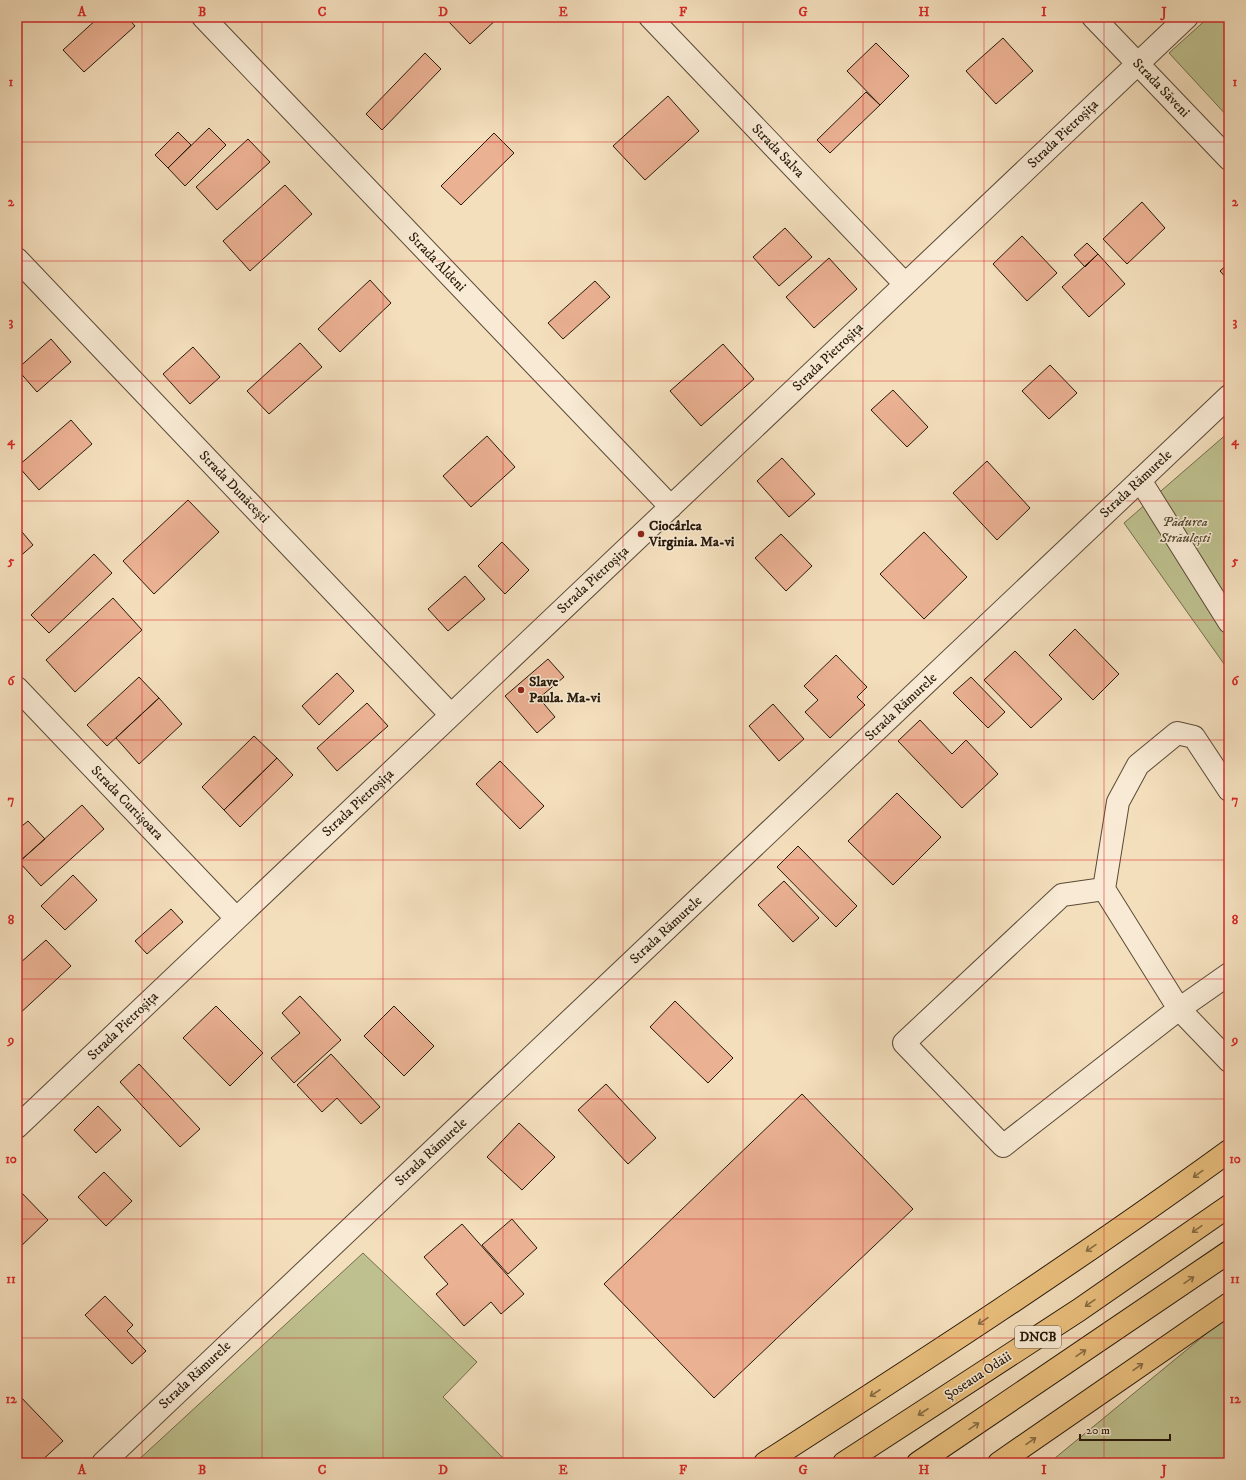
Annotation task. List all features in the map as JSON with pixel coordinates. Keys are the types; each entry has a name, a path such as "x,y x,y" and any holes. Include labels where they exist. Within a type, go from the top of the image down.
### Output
{"main road":[{"path":"765,1463 907,1372 1073,1261 1229,1151"},
{"name":"Șoseaua Odăii","path":"844,1463 1079,1310 1229,1206"},
{"name":"DNCB","path":"918,1463 1229,1252"},
{"path":"999,1463 1229,1304"}],"street":[{"name":"Strada Aldeni","path":"203,17 671,506"},
{"name":"Strada Salva","path":"650,17 905,284"},
{"name":"Strada Săveni","path":"1093,17 1229,159"},
{"name":"Strada Pietroșița","path":"17,1126 1187,17"},
{"name":"Strada Dunăcești","path":"17,259 451,715"},
{"name":"Strada Rămurele","path":"102,1463 1229,396"},
{"path":"1140,480 1229,622"},
{"name":"Strada Curtișoara","path":"17,688 236,918"},
{"path":"1229,790 1194,737 1177,733 1138,765 1118,802 1104,889 1179,1009 1229,1061"},
{"path":"1104,889 1062,895 904,1043 1003,1146 1179,1009 1229,974"}],"green space":[{"path":"1209,17 1229,17 1229,118 1169,53"},
{"name":"Pădurea Străulești","path":"1229,432 1229,671 1124,523"},
{"path":"363,1253 477,1362 443,1397 508,1463 135,1463"},
{"path":"1229,1314 1229,1463 1049,1463 1212,1329"}],"building":[{"path":"99,17 127,17 135,26 84,72 63,50"},
{"path":"453,17 499,17 470,44 448,21"},
{"path":"1003,38 1033,71 996,104 966,71"},
{"path":"876,43 909,76 880,105 847,71"},
{"path":"425,53 441,69 382,130 366,114"},
{"path":"866,92 880,105 830,153 817,140"},
{"path":"668,96 699,131 645,180 613,146"},
{"path":"209,128 226,145 185,186 168,168"},
{"path":"178,132 191,145 168,168 155,155"},
{"path":"494,133 514,153 461,205 441,186"},
{"path":"248,139 270,162 217,210 196,187"},
{"path":"285,185 312,214 250,271 223,241"},
{"path":"1142,202 1165,228 1127,264 1103,239"},
{"path":"785,228 812,257 779,286 753,257"},
{"path":"1022,236 1057,273 1027,301 993,264"},
{"path":"1087,243 1098,254 1085,267 1074,255"},
{"path":"1098,254 1125,284 1089,317 1062,287"},
{"path":"829,258 857,289 814,328 786,297"},
{"path":"1229,263 1229,281 1220,271"},
{"path":"370,280 391,303 340,352 318,329"},
{"path":"595,281 610,297 563,339 548,323"},
{"path":"51,339 71,362 37,392 17,369"},
{"path":"300,343 322,367 269,414 247,391"},
{"path":"723,344 754,379 701,426 670,391"},
{"path":"193,347 220,377 190,404 163,374"},
{"path":"1050,365 1077,393 1049,419 1022,391"},
{"path":"893,390 928,427 907,447 871,410"},
{"path":"71,420 92,444 39,490 18,466"},
{"path":"487,436 515,467 471,507 443,476"},
{"path":"782,458 815,494 789,517 757,481"},
{"path":"987,461 1030,508 997,540 953,493"},
{"path":"188,500 219,532 154,594 123,561"},
{"path":"17,526 33,545 17,559"},
{"path":"924,532 967,577 924,619 880,574"},
{"path":"781,534 812,566 786,591 755,558"},
{"path":"502,542 529,570 505,594 478,566"},
{"path":"94,554 112,573 49,633 31,615"},
{"path":"465,576 485,599 448,631 428,609"},
{"path":"113,598 142,630 75,692 46,660"},
{"path":"1075,629 1119,674 1093,700 1049,655"},
{"path":"1015,651 1062,699 1031,728 984,680"},
{"path":"836,655 867,687 857,697 865,705 830,738 805,712 818,700 804,686"},
{"path":"548,659 564,677 539,698 555,717 537,733 505,696"},
{"path":"337,673 354,691 319,725 302,706"},
{"path":"139,677 159,698 107,746 87,725"},
{"path":"971,677 1005,712 988,728 953,693"},
{"path":"159,698 182,724 139,764 116,738"},
{"path":"367,703 388,726 337,771 317,748"},
{"path":"773,704 804,739 779,761 749,726"},
{"path":"920,720 952,754 966,740 998,774 962,808 898,741"},
{"path":"254,736 277,758 224,810 202,787"},
{"path":"277,758 293,775 240,827 224,810"},
{"path":"500,761 544,806 520,829 476,784"},
{"path":"897,793 941,837 893,885 848,841"},
{"path":"82,805 104,829 41,886 19,862"},
{"path":"28,821 45,839 19,862 17,860 17,830"},
{"path":"798,846 857,906 836,927 777,867"},
{"path":"73,875 97,900 65,930 41,906"},
{"path":"784,881 819,918 793,942 758,905"},
{"path":"171,909 183,922 147,954 135,941"},
{"path":"46,940 71,966 17,1016 17,960 20,963"},
{"path":"300,996 341,1040 294,1083 271,1058 300,1033 282,1013"},
{"path":"675,1001 733,1058 708,1083 650,1027"},
{"path":"216,1006 263,1053 230,1086 183,1038"},
{"path":"394,1006 434,1046 404,1076 364,1036"},
{"path":"331,1054 380,1107 361,1124 337,1098 322,1112 297,1085"},
{"path":"139,1064 200,1129 180,1147 120,1082"},
{"path":"606,1084 656,1138 628,1164 578,1110"},
{"path":"802,1094 913,1209 714,1398 604,1284"},
{"path":"98,1106 121,1130 96,1153 74,1130"},
{"path":"519,1123 555,1157 522,1190 487,1157"},
{"path":"104,1172 132,1201 106,1226 78,1197"},
{"path":"17,1188 48,1220 17,1250"},
{"path":"512,1219 537,1248 508,1274 482,1245"},
{"path":"462,1224 524,1294 501,1314 491,1302 464,1326 436,1294 448,1284 424,1257"},
{"path":"105,1296 133,1325 127,1331 146,1351 132,1364 85,1315"},
{"path":"17,1393 63,1441 39,1463 17,1463"}],"place":[{"name":"Ciocârlea Virginia. Ma-vi","path":"641,534"},
{"name":"Slave Paula. Ma-vi","path":"521,690"}]}
